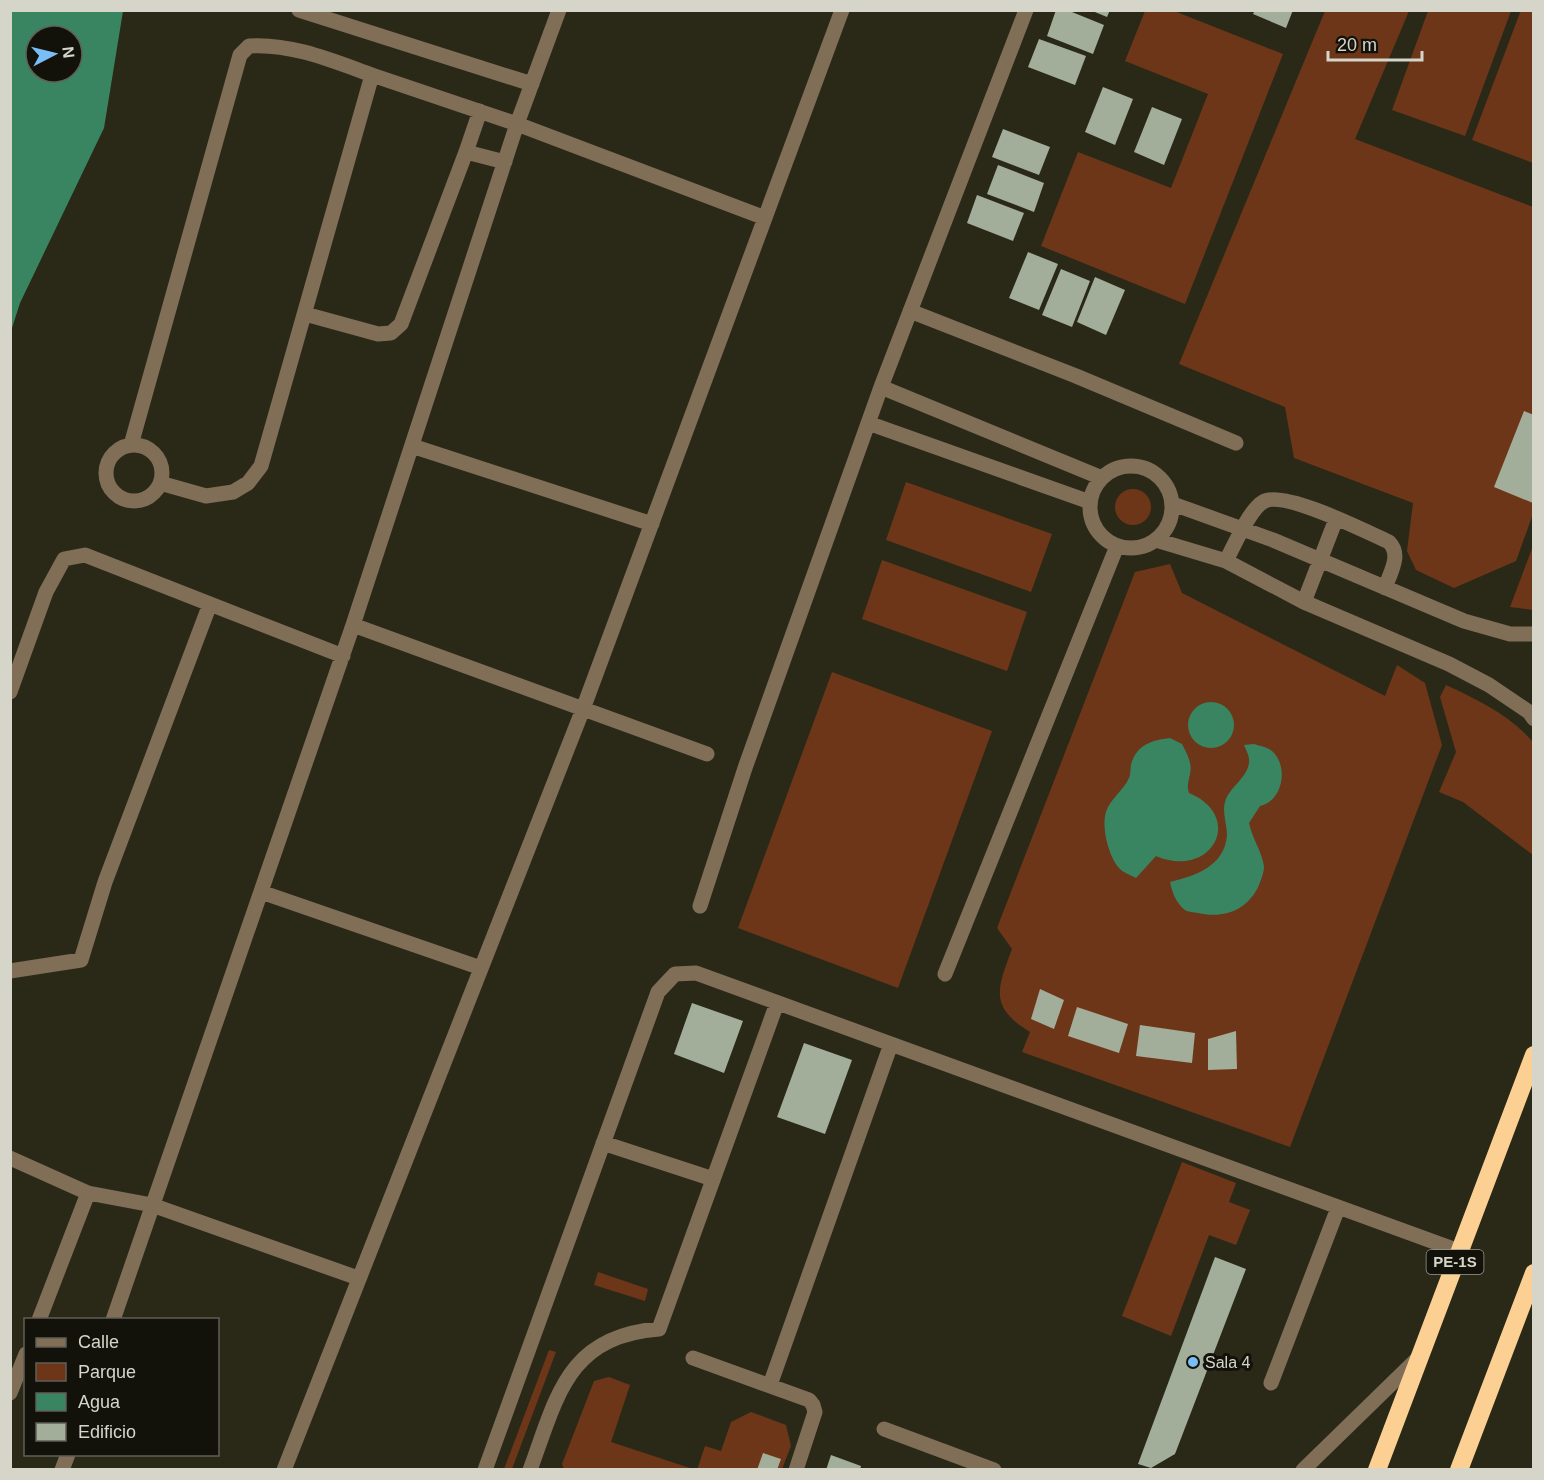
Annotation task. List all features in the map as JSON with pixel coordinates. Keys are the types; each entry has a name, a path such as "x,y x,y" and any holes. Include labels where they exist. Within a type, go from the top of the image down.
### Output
{"highway":[{"name":"PE-1S","path":"1377,1470 1533,1055"},
{"path":"1459,1470 1533,1273"}],"street":[{"path":"298,10 532,84"},
{"path":"114,1318 343,656 505,162 559,10"},
{"path":"284,1470 584,709 842,10"},
{"path":"700,906 745,768 881,387 1026,10"},
{"path":"131,445 240,54 249,46 265,45 320,57 518,124 765,218"},
{"path":"160,483 206,496 233,492 248,483 261,466 372,75"},
{"path":"305,314 378,334 392,333 401,324 480,111"},
{"path":"466,152 505,162"},
{"path":"910,311 1076,376 1236,443"},
{"path":"881,387 1102,478"},
{"path":"868,423 1090,502"},
{"path":"142,445 152,451 159,460 162,471 160,483 146,499 124,500 109,486 106,475 107,464 120,448 142,445"},
{"path":"412,446 652,524"},
{"path":"1126,465 1146,468 1162,479 1170,491 1173,504 1166,530 1156,540 1130,549 1116,546 1105,539 1096,528 1091,516 1090,502 1094,489 1102,478 1112,469 1126,465"},
{"path":"1227,561 1242,528 1262,502 1273,498 1284,499 1389,542 1395,548 1396,555 1385,588"},
{"path":"1173,504 1242,528 1464,621 1510,634 1533,634"},
{"path":"1304,602 1336,519"},
{"path":"1156,540 1227,561 1304,602 1449,664 1532,710"},
{"path":"945,974 1116,546"},
{"path":"10,692 46,592 64,559 85,555 343,656"},
{"path":"10,971 81,960 105,882 210,604"},
{"path":"353,625 707,754"},
{"path":"261,892 481,968"},
{"path":"485,1470 658,992 675,974 696,973 1459,1251"},
{"path":"530,1470 560,1390 570,1373 590,1353 617,1337 637,1330 659,1329 777,1003"},
{"path":"770,1385 891,1044"},
{"path":"603,1143 713,1179"},
{"path":"10,1158 88,1193 152,1205 358,1278"},
{"path":"40,1318 88,1193"},
{"path":"1271,1383 1338,1208"},
{"path":"1303,1470 1421,1356"},
{"path":"693,1358 809,1400 815,1412 796,1470"},
{"path":"10,1393 24,1359"},
{"path":"884,1429 994,1470"},
{"path":"62,1470 68,1456"}],"green space":[{"path":"1521,10 1533,11 1533,163 1472,140"},
{"path":"1145,11 1174,11 1283,54 1185,304 1041,246 1078,152 1171,188 1208,94 1125,61"},
{"path":"1325,11 1409,11 1355,139 1533,207 1533,514 1516,561 1454,588 1416,570 1407,551 1413,503 1294,458 1285,407 1179,364"},
{"path":"1428,11 1511,11 1465,136 1392,110"},
{"path":"906,482 1052,534 1031,592 886,540"},
{"path":"1133,489 1146,494 1151,507 1146,520 1133,525 1120,520 1115,507 1120,494"},
{"path":"1533,546 1533,610 1510,607"},
{"path":"882,560 1027,612 1007,671 862,619"},
{"path":"1170,564 1182,593 1385,696 1397,665 1425,683 1442,745 1290,1147 1022,1052 1030,1032 1008,1014 1002,1005 1000,996 1000,986 1012,949 997,928 1135,572"},
{"path":"832,672 992,731 898,988 738,928"},
{"path":"1446,685 1504,716 1533,742 1533,855 1463,802 1439,792 1456,752 1440,697"},
{"path":"1182,1162 1236,1183 1229,1202 1250,1210 1236,1245 1209,1235 1171,1336 1122,1316"},
{"path":"598,1272 648,1289 645,1301 594,1285"},
{"path":"549,1350 556,1352 512,1469 504,1469"},
{"path":"609,1377 630,1385 611,1442 693,1469 564,1469 562,1464 594,1381"},
{"path":"751,1412 786,1425 791,1446 782,1469 697,1470 705,1446 721,1451 731,1422"}],"water":[{"path":"11,10 123,11 104,128 20,303 11,331"},
{"path":"1211,702 1227,709 1234,725 1227,741 1211,748 1195,741 1188,725 1195,709"},
{"path":"1170,738 1182,744 1189,758 1191,771 1189,793 1206,804 1216,816 1218,830 1214,842 1206,853 1192,860 1176,861 1156,856 1136,878 1120,869 1112,858 1105,834 1106,812 1129,778 1133,758 1141,748 1151,742"},
{"path":"1254,744 1272,751 1281,765 1282,774 1274,797 1268,803 1260,806 1249,823 1264,867 1259,885 1248,901 1234,911 1208,915 1186,911 1177,901 1170,882 1198,873 1215,862 1221,855 1227,835 1225,802 1248,768 1249,758 1244,745"}],"building":[{"path":"1056,10 1067,10 1104,25 1093,54 1047,36"},
{"path":"1090,10 1110,10 1107,17"},
{"path":"1255,10 1293,10 1286,28 1253,14"},
{"path":"1039,39 1086,56 1075,85 1028,67"},
{"path":"1103,87 1133,99 1115,145 1085,132"},
{"path":"1152,107 1182,119 1164,165 1134,152"},
{"path":"1003,129 1050,147 1039,175 992,157"},
{"path":"998,165 1044,183 1034,212 987,194"},
{"path":"977,195 1024,213 1013,241 967,223"},
{"path":"1028,252 1058,264 1039,310 1009,298"},
{"path":"1061,269 1090,281 1072,327 1042,315"},
{"path":"1095,277 1125,290 1106,335 1077,322"},
{"path":"1524,411 1534,415 1533,503 1494,487"},
{"path":"1040,989 1064,1000 1054,1029 1031,1019"},
{"path":"692,1003 743,1021 724,1073 674,1054"},
{"path":"1077,1007 1128,1024 1119,1053 1068,1036"},
{"path":"1140,1025 1195,1033 1192,1063 1136,1056"},
{"path":"1236,1031 1237,1069 1208,1070 1208,1039"},
{"path":"804,1043 852,1060 825,1134 777,1117"},
{"name":"Sala 4","path":"1215,1257 1246,1269 1175,1454 1151,1468 1138,1464"},
{"path":"763,1453 781,1459 777,1470 757,1470"},
{"path":"831,1455 861,1466 860,1470 826,1470"}],"place":[{"name":"Sala 4","path":"1193,1362"}]}
